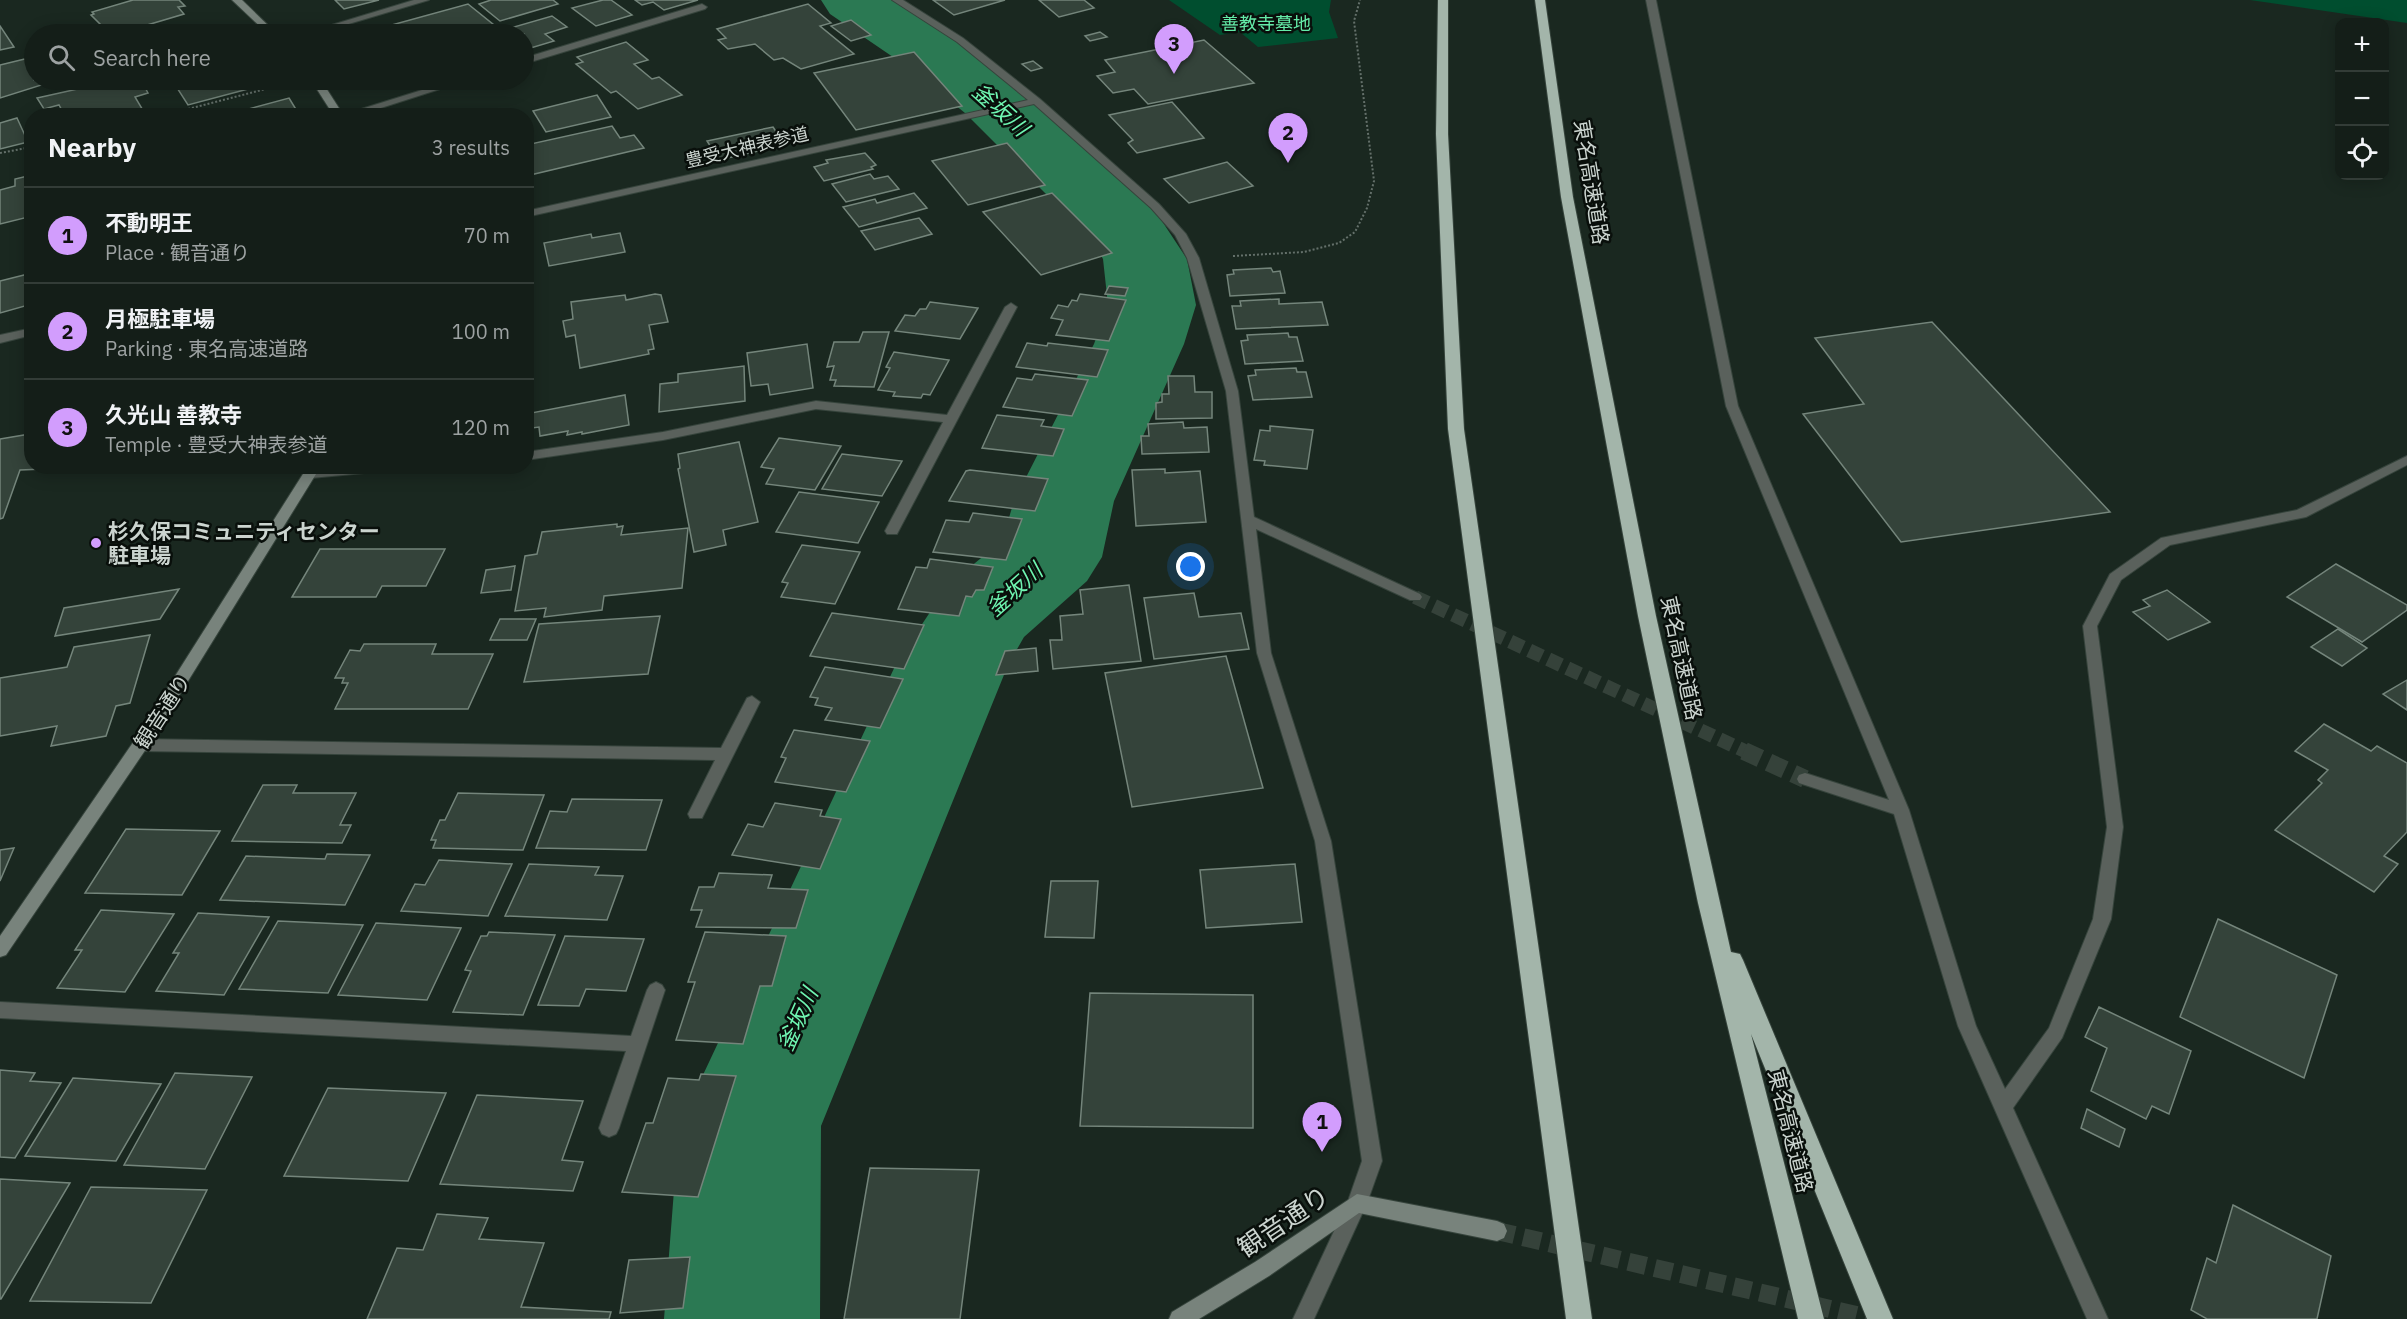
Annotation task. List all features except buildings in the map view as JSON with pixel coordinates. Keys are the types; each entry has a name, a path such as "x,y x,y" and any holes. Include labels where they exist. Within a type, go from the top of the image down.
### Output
{"highway":[{"path":"1443,0 1442,134 1456,429 1579,1319"},
{"name":"東名高速道路","path":"1540,0 1567,197 1647,616 1708,903 1811,1319"},
{"path":"1708,903 1880,1319"}],"main road":[{"path":"237,0 262,24"},
{"path":"323,90 335,108"},
{"name":"観音通り","path":"0,950 140,745 310,474"},
{"name":"観音通り","path":"1179,1319 1262,1269 1356,1203 1497,1231"}],"street":[{"path":"341,24 424,0"},
{"path":"897,0 960,40 1155,206 1180,234 1193,258 1232,391 1264,652 1323,841 1372,1161 1356,1203 1303,1319"},
{"path":"1651,0 1732,406 1900,810 1968,1026 2002,1108 2098,1319"},
{"path":"534,58 702,7"},
{"path":"368,108 429,90"},
{"name":"豊受大神表参道","path":"534,212 1032,102"},
{"path":"892,531 1011,307"},
{"path":"0,339 24,333"},
{"path":"534,455 663,436 816,405 951,419"},
{"path":"2002,1108 2056,1032 2103,919 2115,827 2090,626 2115,577 2166,541 2301,514 2407,460"},
{"path":"1249,520 1415,597"},
{"path":"696,814 752,702"},
{"path":"140,745 726,754"},
{"path":"1805,780 1900,810"},
{"path":"609,1128 656,990"},
{"path":"0,1010 638,1044"}],"path":[{"path":"1193,258 1304,252 1340,243 1355,232 1367,208 1374,181 1354,21 1360,0"},
{"path":"192,108 263,90"},
{"path":"0,153 24,148"}],"green space":[{"name":"善教寺墓地","path":"1169,0 1331,0 1329,12 1338,38 1258,47 1240,32 1220,35"},
{"path":"2250,0 2407,0 2407,23 2389,20 2389,18 2373,18"}],"waterway":[{"name":"釜坂川","path":"742,1319 750,1126 953,662 986,611 1050,557 1064,501 1139,344 1152,305 1145,259 1127,229 991,97 937,55 854,0"}],"tunnel":[{"path":"1415,597 1747,752"},
{"path":"1744,751 1805,779"},
{"path":"1497,1231 1873,1319"}],"place":[{"name":"久光山 善教寺","path":"1174,74"},
{"name":"月極駐車場","path":"1288,163"},
{"name":"杉久保コミュニティセンター 駐車場","path":"96,543"},
{"name":"不動明王","path":"1322,1152"}]}
